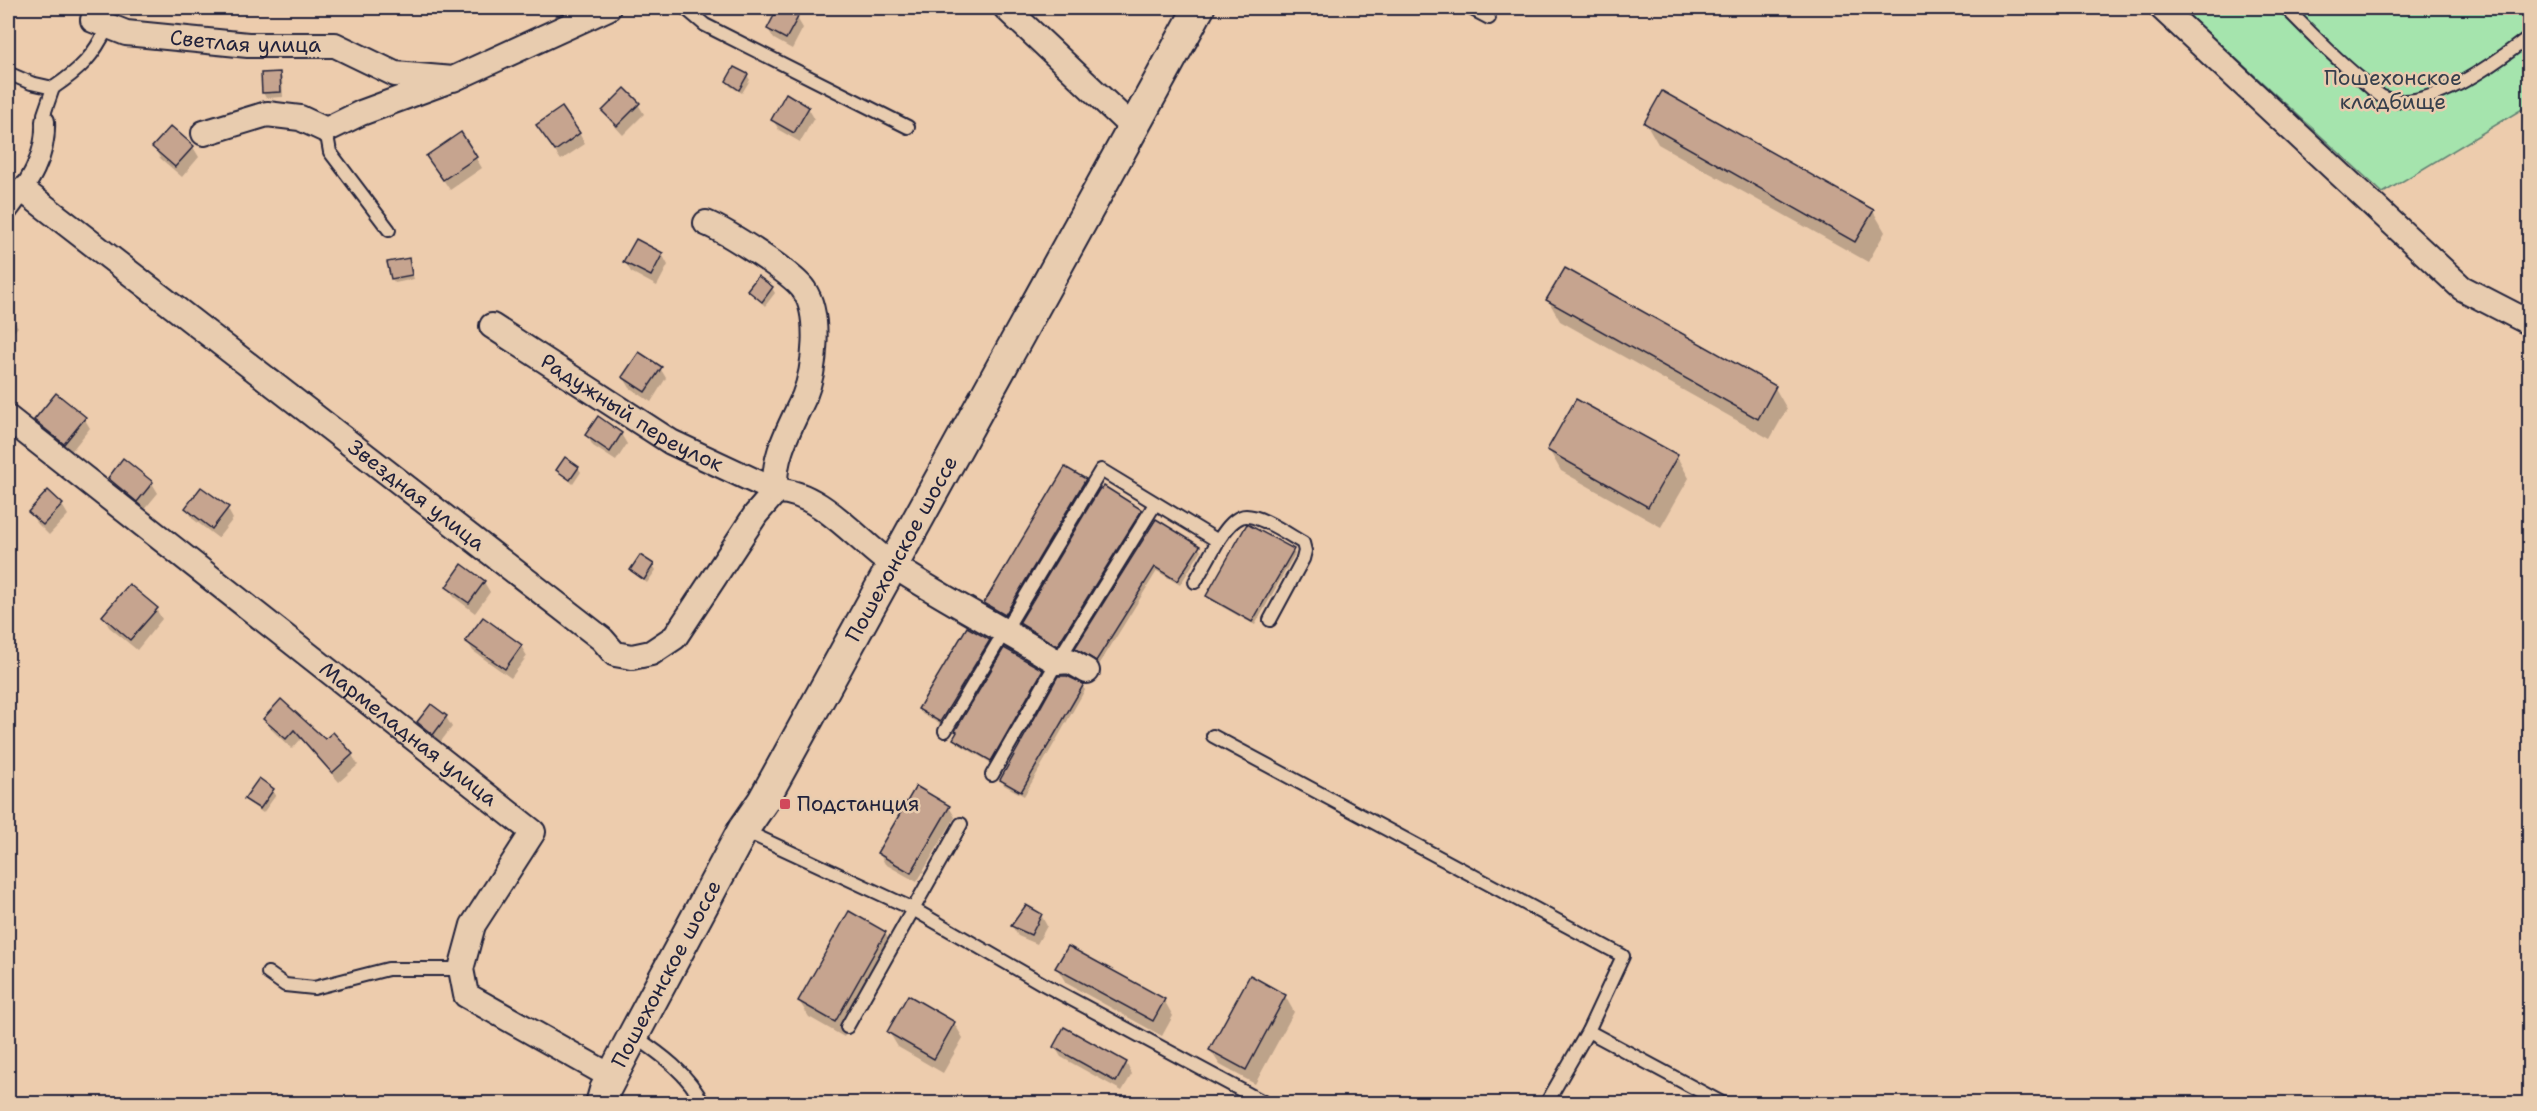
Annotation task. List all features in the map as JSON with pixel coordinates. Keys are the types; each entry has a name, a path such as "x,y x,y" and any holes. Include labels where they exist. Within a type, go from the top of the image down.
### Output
{"street":[{"name":"Светлая улица","path":"102,17 126,33 248,45 334,45 395,74 453,79 608,8"},
{"path":"1006,8 1133,128"},
{"name":"Пошехонское шоссе","path":"602,1094 743,830 764,801 1199,8"},
{"path":"2162,8 2462,288 2529,323"},
{"path":"204,133 267,114 300,118 326,130 361,113 453,79"},
{"path":"8,211 38,166 45,147 45,121"},
{"name":"Звездная улица","path":"23,190 602,639 615,654 632,657 651,653 675,637 756,514 776,491"},
{"path":"706,223 724,231 803,288 812,306 815,330 811,367 805,394 787,430 773,475 776,491"},
{"name":"Радужный переулок","path":"492,326 671,442 776,491 792,491 837,518 892,565 1057,662 1070,661 1086,671"},
{"name":"Мармеладная улица","path":"8,418 533,832 472,925 461,969"},
{"path":"461,969 466,995 602,1094"}],"lane":[{"path":"685,8 705,25 909,128"},
{"path":"1470,8 1489,18"},
{"path":"2286,8 2344,66 2374,90 2382,96 2404,102 2426,98 2474,76 2529,36"},
{"path":"45,121 44,114 53,88 75,73 97,49 102,17"},
{"path":"8,73 32,83 53,88"},
{"path":"326,130 330,152 389,230"},
{"path":"945,731 1101,470 1218,541"},
{"path":"992,775 1057,662 1155,504"},
{"path":"1195,582 1218,541 1231,524 1242,517 1252,515 1303,543 1305,551 1303,559 1270,620"},
{"path":"1213,736 1623,956 1588,1031 1546,1104"},
{"path":"847,1028 961,824"},
{"path":"743,830 913,909 1044,984 1267,1104"},
{"path":"268,973 285,985 314,988 388,969 461,969"},
{"path":"1588,1031 1724,1104"},
{"path":"633,1036 666,1057 697,1092 703,1104"}],"green space":[{"name":"Пошехонское кладбище","path":"2181,8 2529,8 2529,105 2383,193"}],"building":[{"path":"778,8 798,17 786,39 767,29"},
{"path":"734,67 748,74 739,90 726,81"},
{"path":"280,72 281,92 262,93 261,73"},
{"path":"625,88 640,103 617,126 602,111"},
{"path":"1662,91 1874,210 1855,242 1644,123"},
{"path":"786,93 809,107 794,133 771,120"},
{"path":"562,107 580,133 555,151 536,125"},
{"path":"171,126 194,146 175,167 152,147"},
{"path":"461,132 477,157 443,180 426,156"},
{"path":"636,239 663,253 651,276 623,262"},
{"path":"409,258 412,275 391,279 387,262"},
{"path":"1565,268 1776,386 1758,419 1546,300"},
{"path":"758,276 773,287 762,302 747,290"},
{"path":"639,352 662,367 645,392 622,377"},
{"path":"56,393 86,417 64,444 34,420"},
{"path":"1576,399 1678,455 1648,507 1547,450"},
{"path":"598,416 622,433 610,452 585,435"},
{"path":"565,457 579,467 570,480 556,470"},
{"path":"123,458 153,482 137,502 108,478"},
{"path":"1065,467 1086,479 1005,615 984,603"},
{"path":"1104,486 1142,510 1057,646 1019,623 1100,488"},
{"path":"201,487 229,507 212,529 185,508"},
{"path":"48,490 63,504 43,525 28,512"},
{"path":"1156,519 1200,546 1177,581 1155,567 1096,661 1075,648"},
{"path":"1247,524 1294,549 1252,622 1206,596"},
{"path":"640,555 654,564 644,580 630,570"},
{"path":"462,564 485,581 469,603 446,587"},
{"path":"129,584 158,608 130,640 102,616"},
{"path":"483,617 522,645 505,669 465,641"},
{"path":"967,627 990,640 940,722 918,709"},
{"path":"1004,648 1043,670 991,761 953,739 957,732 955,731"},
{"path":"1058,676 1067,676 1084,684 1021,792 1000,780"},
{"path":"281,699 325,739 333,732 353,754 332,773 294,730 286,739 263,719"},
{"path":"431,704 447,716 433,735 417,722"},
{"path":"259,778 274,789 260,809 244,799"},
{"path":"916,786 950,806 911,873 877,853"},
{"path":"1026,905 1042,914 1031,935 1011,926"},
{"path":"849,911 886,932 835,1022 798,1001"},
{"path":"1068,946 1165,999 1153,1021 1055,968"},
{"path":"1250,975 1286,995 1246,1070 1209,1050"},
{"path":"908,995 955,1022 934,1059 887,1032"},
{"path":"1064,1027 1127,1062 1116,1082 1053,1047"}],"place":[{"name":"Подстанция","path":"785,804"}]}
